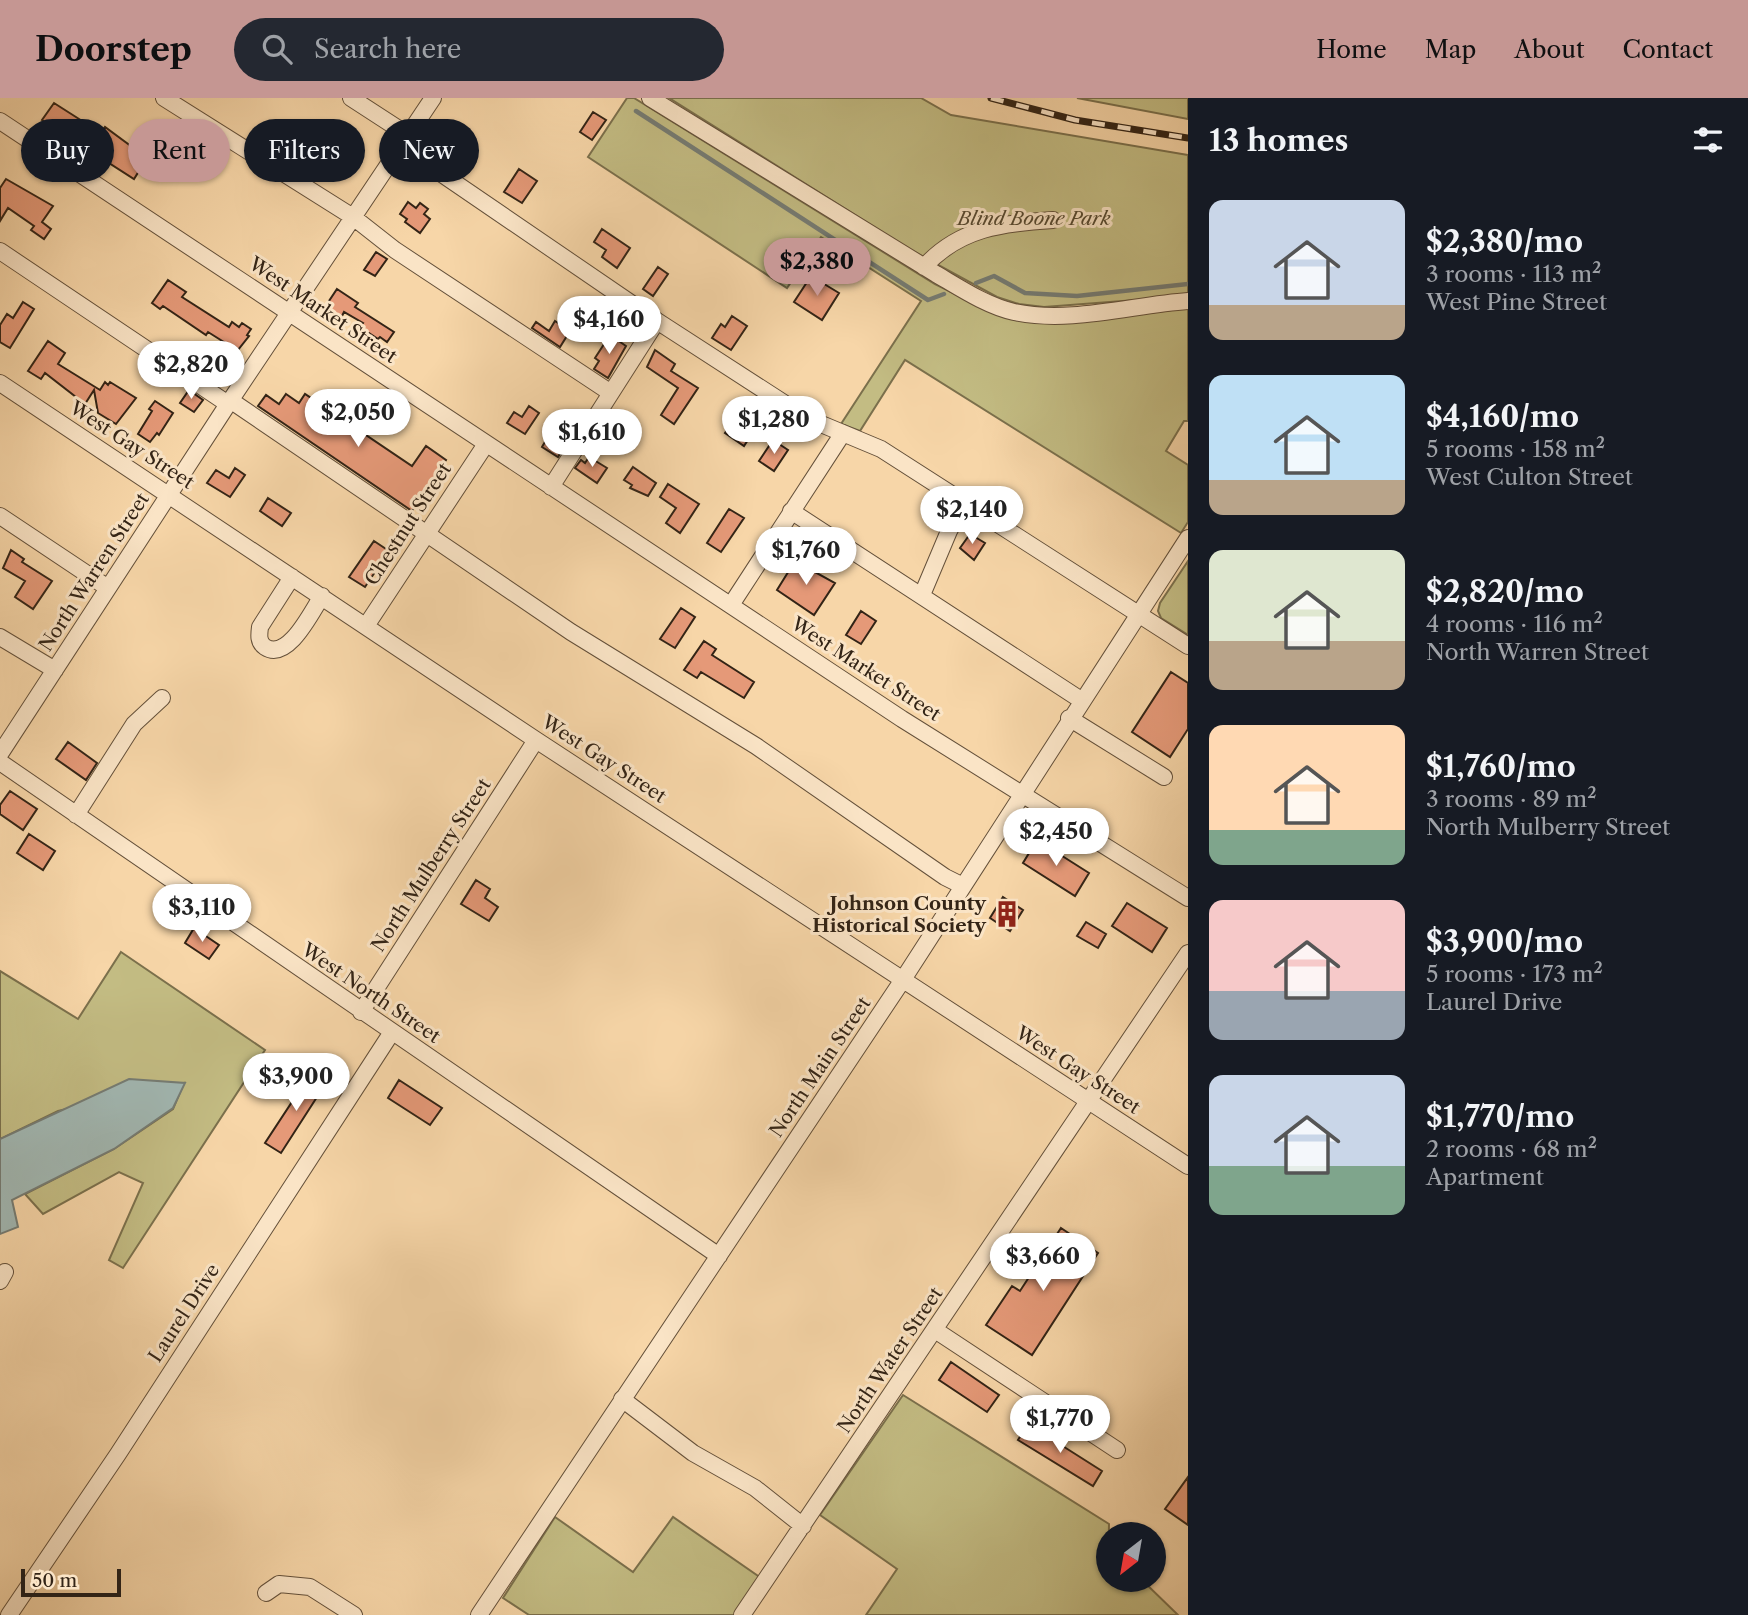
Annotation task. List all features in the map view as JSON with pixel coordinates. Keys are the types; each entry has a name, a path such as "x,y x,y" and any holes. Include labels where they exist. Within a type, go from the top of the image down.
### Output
{"street":[{"path":"164,98 352,217 395,250 611,393"},
{"path":"351,98 379,121"},
{"name":"North Warren Street","path":"419,119 433,98"},
{"path":"650,98 924,267 984,300 1013,312 1067,315 1188,301"},
{"name":"West Market Street","path":"0,121 1023,796 1188,898"},
{"name":"North Warren Street","path":"0,754 379,178"},
{"path":"462,182 657,321 790,407 881,449 1188,646"},
{"path":"924,267 954,240 983,229 1018,222 1052,220"},
{"path":"0,251 640,677 755,746 945,877 963,886"},
{"path":"551,487 657,321"},
{"name":"West Gay Street","path":"0,383 536,740 1188,1166"},
{"path":"731,605 842,433"},
{"name":"Chestnut Street","path":"366,626 486,444"},
{"path":"922,594 949,531 965,502"},
{"path":"791,511 1082,700"},
{"path":"0,516 108,588"},
{"name":"North Main Street","path":"479,1615 902,981 1023,796 1069,718 1140,615 1188,538"},
{"path":"292,577 260,627 258,637 263,645 272,650 284,647 294,640 322,596"},
{"path":"0,638 55,670"},
{"path":"76,815 134,724 162,698"},
{"path":"1069,718 1164,777"},
{"name":"North Mulberry Street","path":"361,1012 536,740"},
{"name":"West North Street","path":"0,762 719,1256"},
{"name":"North Water Street","path":"743,1615 1188,953"},
{"name":"Laurel Drive","path":"9,1615 392,1032"},
{"path":"936,1330 1117,1450"},
{"path":"622,1399 654,1426 693,1453 754,1488 803,1526"},
{"path":"266,1593 279,1584 310,1587 354,1615"}],"green space":[{"path":"627,98 634,98 935,284 990,311 1068,323 1188,308 1188,421 1184,421 1166,451 1188,465 1188,522 1181,533 905,360 860,431 841,424 921,301 821,237 787,288 588,157"},
{"name":"Blind Boone Park","path":"669,98 921,98 951,115 1188,155 1188,296 1044,307 1019,304 997,297 909,249"},
{"path":"1077,98 1188,98 1188,119"},
{"path":"1188,561 1188,635 1161,618 1158,611 1160,603"},
{"path":"121,952 265,1050 123,1268 109,1260 143,1183 119,1172 43,1214 25,1194 114,1149 173,1109 184,1083 58,1111 0,1139 0,971 78,1019"},
{"path":"903,1395 1106,1522 1096,1522 1096,1592 1154,1592 1178,1615 866,1615 897,1569 820,1515"},
{"path":"555,1517 633,1572 673,1517 761,1578 735,1615 529,1615 503,1598"}],"water":[{"path":"129,1079 185,1083 173,1108 114,1149 12,1200 18,1227 0,1234 0,1139"}],"building":[{"path":"54,103 79,119 43,119"},
{"path":"593,112 606,120 592,140 580,132"},
{"path":"114,134 128,144 128,175 114,166"},
{"path":"519,169 537,181 522,203 504,192"},
{"path":"6,179 53,206 42,222 51,229 44,239 31,230 34,226 8,208 0,221 0,188"},
{"path":"408,202 416,208 420,203 428,209 424,214 430,219 420,233 405,222 407,219 400,214"},
{"path":"602,229 630,248 617,268 602,257 606,250 594,242"},
{"path":"376,252 387,259 375,276 364,270"},
{"path":"658,267 668,274 653,296 643,289"},
{"path":"811,276 839,293 822,320 794,302"},
{"path":"168,280 186,292 182,297 229,327 232,322 239,327 242,323 251,329 247,335 249,336 230,360 220,354 227,344 208,332 206,335 163,306 160,309 152,303"},
{"path":"337,289 358,303 355,307 394,332 387,342 360,327 363,323 344,312 341,318 325,307"},
{"path":"23,302 34,309 10,348 0,342 0,325 7,314 13,318"},
{"path":"732,316 747,326 731,350 712,338 721,324 725,327"},
{"path":"555,321 570,331 560,347 532,328 536,322 549,331"},
{"path":"610,335 626,346 608,378 594,369 599,361 595,358"},
{"path":"48,341 65,353 58,364 100,390 105,382 108,385 110,382 136,398 116,424 98,413 94,390 85,404 45,373 41,379 28,371"},
{"path":"655,350 675,364 671,371 698,388 674,424 661,415 678,388 647,367"},
{"path":"189,390 203,400 194,412 180,403"},
{"path":"286,394 299,403 305,394 412,466 426,446 446,460 412,511 258,406 266,395 279,404"},
{"path":"155,401 173,413 159,435 157,433 150,442 138,434"},
{"path":"529,406 539,413 525,434 507,423 514,412 522,417"},
{"path":"734,420 753,432 744,446 725,433"},
{"path":"559,433 569,439 558,457 542,447 548,437 554,441"},
{"path":"773,440 788,450 774,471 759,461"},
{"path":"589,457 607,468 597,483 575,468 581,460 585,463"},
{"path":"633,467 656,483 648,496 630,488 632,485 624,480"},
{"path":"235,468 245,475 230,497 207,483 216,470 229,478"},
{"path":"668,484 699,504 680,533 666,523 676,508 660,497"},
{"path":"268,498 291,513 282,526 260,511"},
{"path":"729,509 744,518 721,552 707,543"},
{"path":"970,534 985,543 974,560 960,548"},
{"path":"374,541 389,551 365,587 349,577"},
{"path":"11,550 24,559 22,562 52,581 33,609 15,597 25,581 3,568"},
{"path":"795,561 835,583 814,615 777,590"},
{"path":"681,608 695,617 675,648 660,639"},
{"path":"861,611 876,621 861,644 846,635"},
{"path":"704,641 716,649 712,655 754,682 744,698 701,672 697,678 684,670"},
{"path":"1171,672 1188,683 1188,729 1170,757 1132,732"},
{"path":"68,742 97,763 86,780 56,759"},
{"path":"10,791 37,809 23,830 0,814 0,805"},
{"path":"29,834 55,851 43,870 17,853"},
{"path":"1037,840 1089,873 1075,896 1023,863"},
{"path":"476,880 490,889 485,898 498,907 489,921 461,904"},
{"name":"Johnson County Historical Society","path":"1003,897 1023,910 1010,931 990,918"},
{"path":"1127,903 1167,928 1152,952 1112,926"},
{"path":"1086,922 1106,934 1098,948 1077,936"},
{"path":"194,928 219,945 209,959 185,943"},
{"path":"311,1073 326,1083 281,1153 265,1143"},
{"path":"399,1080 442,1108 430,1125 388,1098"},
{"path":"1061,1228 1098,1253 1032,1355 986,1325 1012,1286 1020,1291"},
{"path":"951,1362 999,1395 987,1412 939,1380"},
{"path":"1028,1424 1102,1471 1093,1486 1018,1440"},
{"path":"1188,1477 1188,1525 1165,1509"}],"waterway":[{"path":"636,111 928,300 944,294"},
{"path":"976,283 994,276 1025,293 1077,296 1188,284"}],"railway":[{"path":"991,98 1075,120 1188,138"}],"place":[{"name":"Johnson County Historical Society","path":"1007,914"}]}
